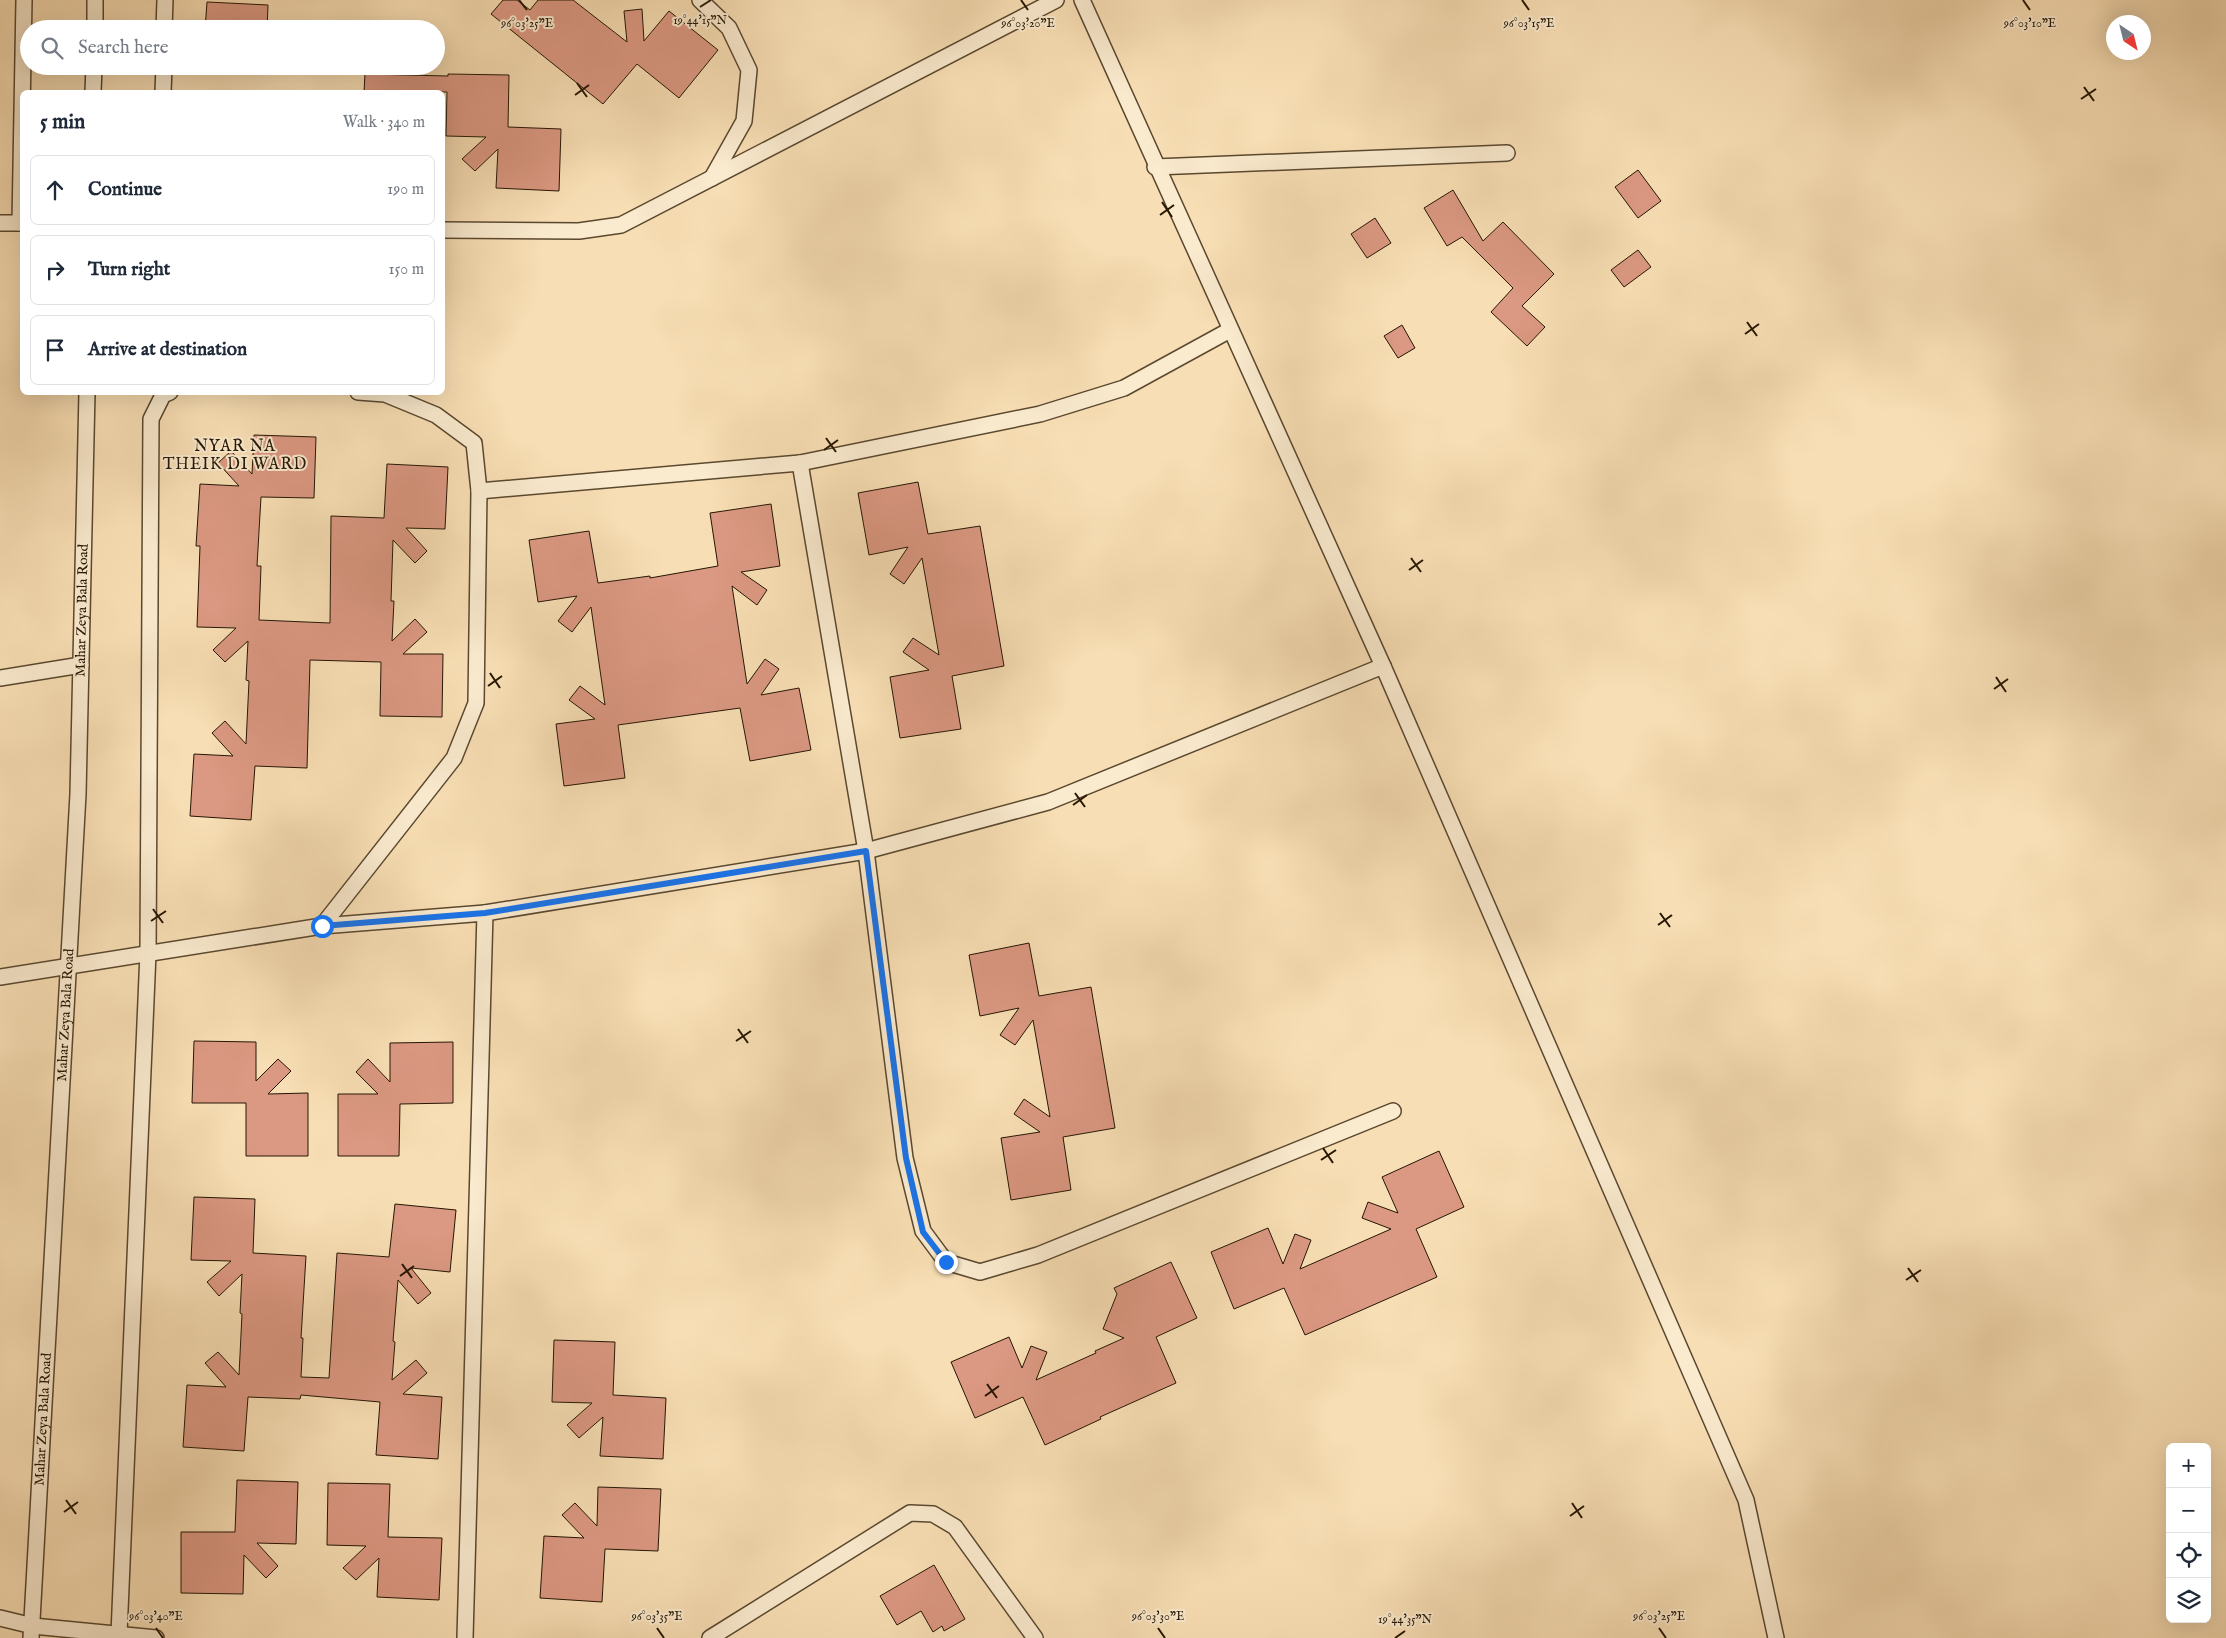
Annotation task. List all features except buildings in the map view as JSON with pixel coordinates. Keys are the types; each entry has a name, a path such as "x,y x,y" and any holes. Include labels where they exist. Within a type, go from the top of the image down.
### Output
{"street":[{"path":"24,0 24,20"},
{"path":"95,0 95,20"},
{"path":"164,20 165,0"},
{"path":"700,0 729,28 749,70 744,121 712,178"},
{"path":"445,230 579,231 621,225 1056,0"},
{"path":"1082,0 1155,166 1382,666 1746,1500 1776,1638"},
{"path":"23,75 23,90"},
{"path":"93,90 94,75"},
{"path":"163,90 164,75"},
{"path":"1155,166 1507,153"},
{"path":"0,223 20,223"},
{"path":"479,491 800,463 1040,414 1124,388 1230,330"},
{"name":"Mahar Zeya Bala Road","path":"32,1632 78,794 87,395"},
{"path":"119,1634 148,953 151,419 163,395"},
{"path":"322,926 454,758 476,703 479,491 474,443 436,415 387,395"},
{"path":"800,463 866,851 906,1158 923,1232 946,1262 980,1272 1038,1255 1393,1111"},
{"path":"0,678 81,665"},
{"path":"0,977 322,926 485,913 866,851 1048,802 1382,666"},
{"path":"464,1638 485,913"},
{"path":"710,1638 910,1513 933,1514 955,1527 1036,1638"},
{"path":"0,1618 32,1632 119,1634 156,1638"}],"district":[{"name":"NYAR NA THEIK DI WARD","path":"235,456"}],"route":[{"path":"322,926 485,913 866,851 906,1158 923,1232 946,1262"}]}
